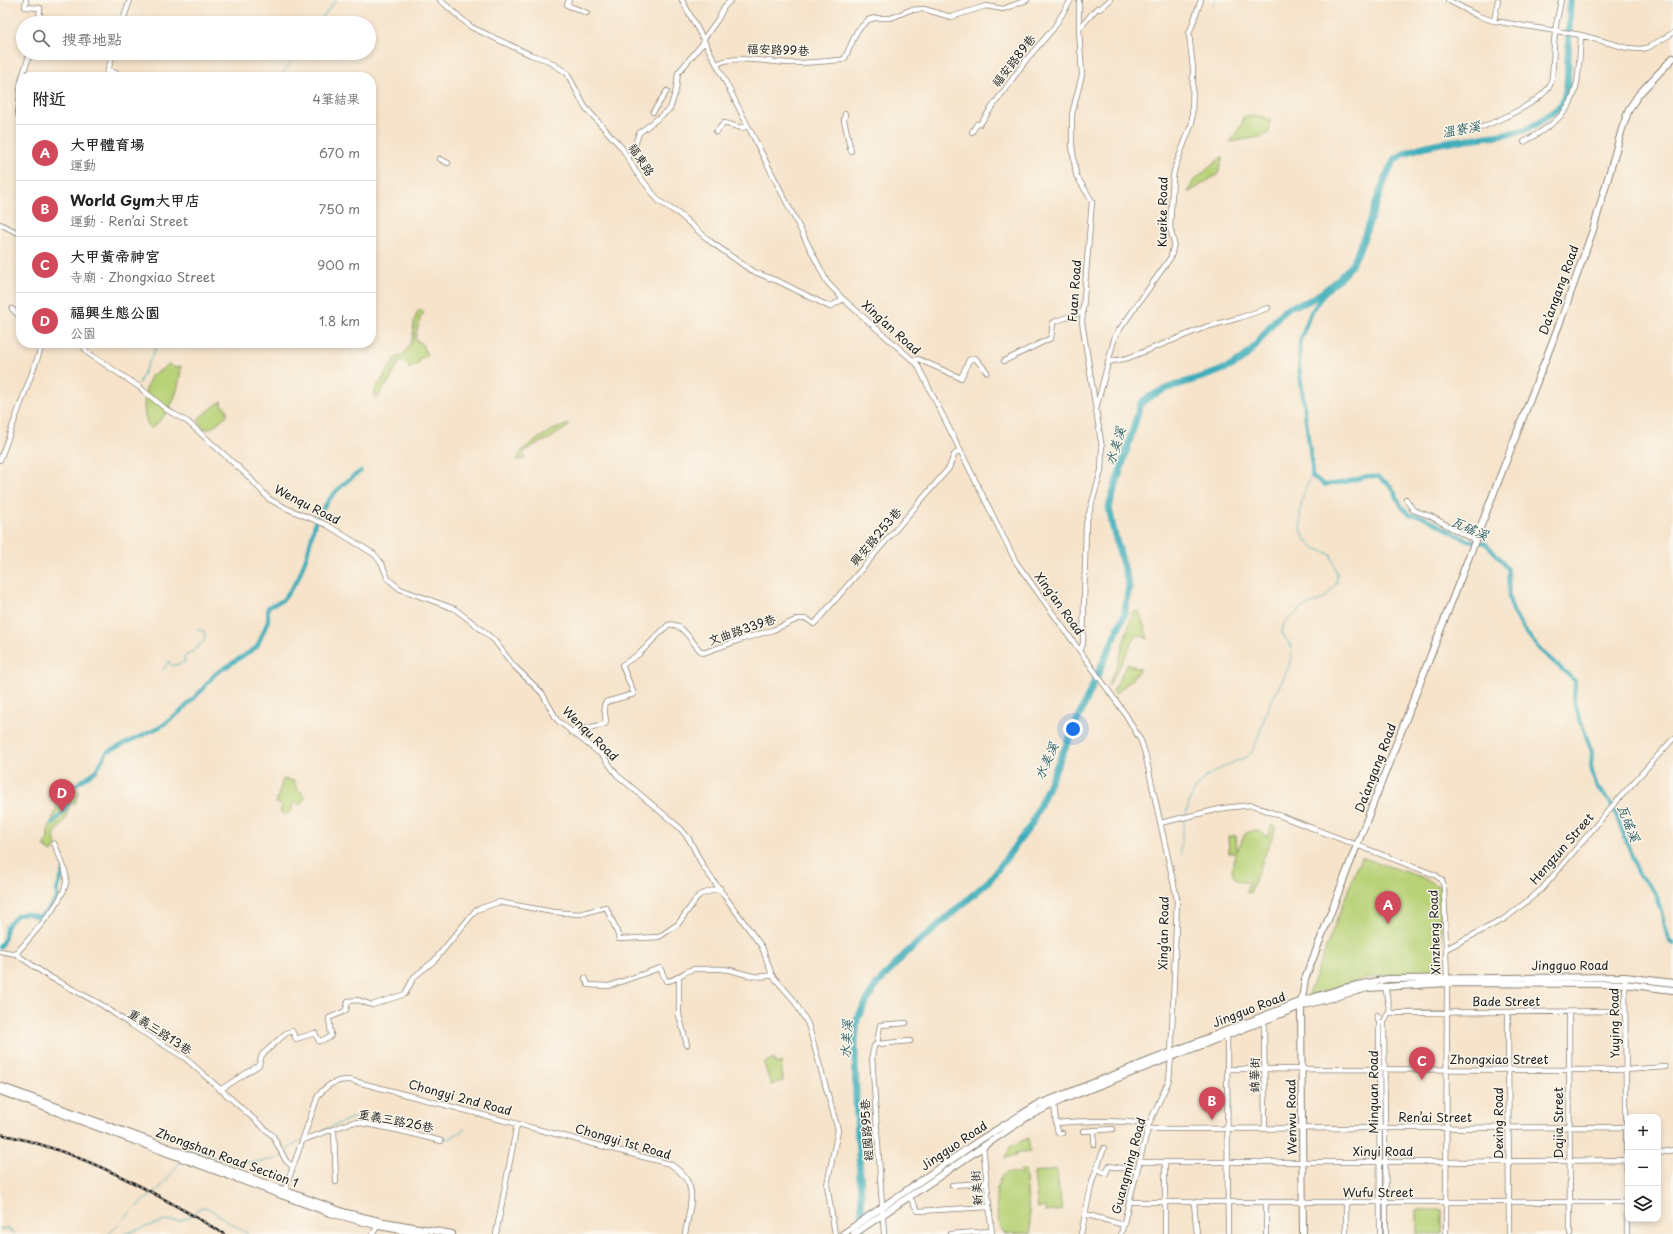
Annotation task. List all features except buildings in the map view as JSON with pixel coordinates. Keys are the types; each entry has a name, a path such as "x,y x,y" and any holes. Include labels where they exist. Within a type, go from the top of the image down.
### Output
{"main road":[{"name":"Da’angang Road","path":"1302,1003 1305,979 1358,846 1562,317 1593,230 1622,129 1629,110 1639,94 1673,58"},
{"name":"Jingguo Road","path":"1226,1034 1264,1022 1302,1003 1386,986 1446,980 1625,977 1673,983"},
{"name":"Jingguo Road","path":"853,1231 875,1212 982,1143 1027,1117 1054,1104 1302,1003 1365,982 1387,979 1624,984 1673,990"},
{"name":"Wenwu Road","path":"1302,1003 1303,1234"},
{"name":"Jingguo Road","path":"853,1231 879,1218 1037,1105 1171,1056"},
{"name":"Zhongshan Road Section 1","path":"0,1086 49,1106 283,1193 379,1223 424,1234"},
{"name":"Zhongshan Road Section 1","path":"0,1091 49,1106"},
{"name":"Zhongshan Road Section 1","path":"379,1223 452,1234"},
{"path":"843,1234 853,1231"}],"street":[{"path":"26,0 25,7 40,8 39,16"},
{"path":"124,16 130,0"},
{"name":"福東路","path":"440,0 471,27 531,55 547,60 567,73 585,107 628,157 636,172 659,201 685,218 711,242 752,271 780,282 830,307 843,299"},
{"path":"569,0 567,5 587,13"},
{"name":"Xing’an Road","path":"682,0 717,64 814,259 827,282 843,299 916,364 1016,562 1126,715 1141,741 1145,753 1177,899 1171,1056"},
{"path":"628,157 633,151 639,133 670,109 675,95 678,73 704,41 724,7 730,0"},
{"name":"福安路99巷","path":"717,64 720,61 741,59 794,63 841,60 845,58 857,31 868,20 891,18 910,10 924,10 951,17 986,6 1003,9 1027,0"},
{"name":"福安路89巷","path":"972,132 977,124 980,124 1026,60 1038,48 1071,0"},
{"name":"Fuan Road","path":"1079,0 1082,75 1072,114 1072,145 1076,175 1092,200 1087,274 1082,312 1085,346 1096,409 1101,428 1102,460 1098,486 1086,524 1083,644 1080,651"},
{"path":"1079,29 1097,8 1100,9 1110,0"},
{"name":"Kueike Road","path":"1096,409 1117,332 1171,256 1174,249 1170,228 1174,167 1192,123 1193,68 1189,34 1201,0"},
{"path":"1448,0 1478,16 1494,21 1581,35 1627,48 1647,48 1673,33"},
{"path":"1494,21 1498,0"},
{"path":"1480,128 1526,107 1550,86 1561,0"},
{"path":"1524,142 1550,126 1568,110 1576,91 1578,80 1581,35"},
{"path":"24,72 28,60"},
{"path":"111,60 108,70 113,72"},
{"path":"653,112 667,91"},
{"path":"845,114 844,120 851,151"},
{"path":"716,132 724,123 742,128 748,126"},
{"path":"440,158 448,163"},
{"path":"0,224 16,232"},
{"path":"1108,362 1128,358 1206,326 1239,318 1268,308"},
{"path":"12,310 16,314"},
{"path":"1004,361 1017,352 1051,338 1053,323 1056,321 1082,312"},
{"path":"0,460 41,348"},
{"name":"Wenqu Road","path":"84,348 88,353 138,386 167,410 188,422 248,476 269,499 288,509 327,525 374,554 392,584 410,593 441,603 455,610 477,626 494,640 513,665 536,686 548,702 557,720 603,756 617,775 680,828 689,840 704,868 762,947 772,975 793,999 808,1024 838,1130 827,1185 835,1234"},
{"path":"913,360 918,359 961,378 969,360 975,358 987,372"},
{"name":"興安路253巷","path":"801,619 807,619 814,624 816,622 949,468 954,455 960,450"},
{"path":"1406,499 1413,510 1430,516 1475,541"},
{"name":"文曲路339巷","path":"571,732 605,724 604,705 606,702 634,694 622,665 639,654 668,625 674,625 690,637 703,653 743,638 773,630 801,619"},
{"name":"Fuan Road","path":"1076,645 1083,633"},
{"name":"Hengzun Street","path":"1446,949 1500,921 1523,906 1542,889 1614,804 1673,739"},
{"name":"Xinzheng Road","path":"1160,822 1224,808 1252,804 1435,875 1442,880 1444,887 1446,949 1446,1234"},
{"path":"1,952 16,954 58,904 67,876 54,843"},
{"path":"220,1090 258,1065 262,1055 286,1033 292,1031 296,1039 315,1033 319,1041 329,1038 331,1035 329,1018 346,1010 346,1004 348,1001 358,1000 372,1005 405,994 414,977 434,961 476,910 499,902 553,912 580,914 606,907 616,924 619,939 635,936 647,938 658,936 672,929 699,895 720,888"},
{"name":"重義三路13巷","path":"16,954 48,976 102,1005 185,1058 273,1136 286,1161 292,1166"},
{"path":"585,978 588,985 605,987 660,968 666,981 679,978 687,970 693,969 724,970 755,976 772,975"},
{"name":"Yuying Road","path":"1625,977 1627,1114"},
{"path":"679,978 679,1016 687,1045"},
{"path":"1376,1015 1382,1022 1389,1013 1386,986"},
{"name":"Bade Street","path":"1389,1013 1625,1011"},
{"name":"Dexing Road","path":"1508,1012 1509,1234"},
{"name":"Dajia Street","path":"1569,1012 1570,1234"},
{"name":"錦華街","path":"1264,1022 1265,1129"},
{"name":"Minquan Road","path":"1380,1234 1383,1203 1382,1022"},
{"name":"經國路95巷","path":"879,1218 883,1207 872,1073 872,1056 874,1046 877,1044 880,1025 906,1023"},
{"path":"1226,1034 1228,1070 1228,1234"},
{"path":"877,1044 910,1041"},
{"name":"Guangming Road","path":"1121,1234 1148,1127 1169,1080 1171,1056"},
{"name":"Yuying Road","path":"1626,1070 1665,1067"},
{"name":"Zhongxiao Street","path":"1228,1070 1626,1070"},
{"name":"Chongyi 2nd Road","path":"283,1193 318,1096 323,1088 343,1079 359,1082 517,1124 496,1234"},
{"path":"1054,1104 1058,1133 1062,1133"},
{"name":"Ren’ai Street","path":"1056,1123 1095,1120 1148,1127 1228,1129 1625,1127"},
{"name":"重義三路26巷","path":"303,1140 350,1122 356,1122 441,1141"},
{"name":"Chongyi 1st Road","path":"517,1124 670,1164 686,1177 690,1186 691,1198 685,1234"},
{"path":"334,1129 336,1182"},
{"path":"1083,1131 1113,1129"},
{"path":"1094,1130 1094,1145"},
{"name":"新美街","path":"982,1143 991,1233"},
{"path":"1081,1234 1092,1182 1104,1148"},
{"path":"1661,1153 1673,1150"},
{"name":"Xinyi Road","path":"1139,1162 1446,1162 1625,1160"},
{"path":"1165,1162 1165,1234"},
{"path":"1097,1169 1106,1173 1109,1166 1137,1172"},
{"path":"952,1185 987,1184"},
{"path":"909,1196 918,1211 989,1208"},
{"name":"Wufu Street","path":"1129,1202 1625,1202"},
{"path":"1194,1203 1197,1234"},
{"path":"1266,1203 1266,1234"},
{"path":"1346,1203 1346,1234"},
{"name":"Minquan Road","path":"1383,1203 1386,1234"},
{"path":"1088,1215 1124,1225"},
{"path":"879,1218 884,1234"},
{"name":"Yuying Road","path":"1627,1222 1627,1234"},
{"path":"373,1234 379,1223"},
{"path":"950,1234 991,1233"}],"green space":[{"path":"1249,115 1250,118 1254,115 1270,119 1269,133 1261,137 1230,142 1242,124 1243,117"},
{"path":"1223,156 1218,174 1188,193 1193,181"},
{"path":"420,309 424,312 420,318 415,339 422,344 427,356 420,358 418,364 409,369 407,365 400,360 390,380 376,399 374,395 375,390 397,356 401,357 411,343 415,319 417,312"},
{"path":"169,364 174,368 181,366 176,393 164,416 150,429 144,409 145,395 149,381 152,375"},
{"path":"221,401 223,403 221,404 227,409 227,415 210,429 203,428 198,419"},
{"path":"568,424 569,426 549,439 534,445 529,450 527,449 524,451 525,459 517,460 522,450 548,432"},
{"path":"1139,611 1148,639 1137,634 1109,686 1108,685 1117,664 1133,612"},
{"path":"1127,664 1140,669 1130,681 1115,694 1113,691"},
{"path":"283,779 294,781 296,787 306,797 300,805 294,801 291,812 286,815 280,812 282,805 276,803"},
{"path":"69,784 79,791 75,804 71,803 65,820 54,835 56,846 52,852 43,846 48,839 48,831 64,787"},
{"path":"1272,825 1276,827 1250,893 1246,892 1249,882 1242,882 1234,877 1232,868 1236,853 1229,853 1228,836 1236,836 1237,851 1245,834 1251,831 1257,831 1267,837"},
{"path":"1361,857 1421,877 1440,887 1442,975 1376,976 1309,996 1309,992"},
{"path":"774,1058 776,1064 781,1062 783,1081 771,1085 764,1063"},
{"path":"1028,1138 1030,1151 1015,1153 1016,1156 1005,1158 1011,1146"},
{"path":"1056,1169 1062,1210 1045,1212 1045,1207 1038,1208 1034,1173"},
{"path":"1020,1170 1025,1170 1031,1234 1004,1234 1001,1228 996,1206 998,1183 1003,1175 1010,1172 1021,1176"},
{"path":"1417,1210 1442,1210 1442,1234 1417,1234"}],"waterway":[{"path":"323,16 336,0"},
{"path":"1213,5 1216,0"},
{"name":"水美溪","path":"863,1234 856,1097 855,1044 857,1019 875,987 904,955 989,881 1031,825 1124,615 1129,586 1113,528 1109,507 1141,403 1150,396 1173,386 1212,374 1235,364 1250,352 1273,322 1286,309 1312,299 1340,278 1355,258 1386,176 1397,158 1410,151 1425,146 1509,134 1524,130 1539,122 1562,105 1567,87 1570,0"},
{"path":"1671,0 1673,4"},
{"path":"284,72 293,60"},
{"name":"瓦磘溪","path":"1331,285 1311,312 1300,341 1299,366 1312,476 1325,485 1346,482 1368,476 1378,477 1391,486 1402,507 1409,514 1424,517 1467,540 1485,543 1499,557 1508,569 1509,598 1513,611 1521,625 1538,648 1575,681 1574,703 1592,752 1591,767 1596,786 1609,800 1639,875 1656,893 1669,941 1673,944"},
{"path":"139,383 156,348"},
{"path":"319,515 327,502 337,491 361,471"},
{"path":"1186,815 1192,795 1202,781 1216,771 1247,757 1253,749 1270,704 1291,660 1291,646 1282,633 1284,623 1304,607 1325,598 1337,582 1337,573 1331,555 1311,546 1304,537 1301,529 1300,510 1305,491 1312,476"},
{"path":"52,824 65,810 74,786 96,771 107,752 160,727 179,713 202,690 215,674 257,647 268,621 268,607 283,600 298,579 307,555 316,519"},
{"path":"163,670 169,661 172,666 185,662 184,657 205,640 204,631 198,630"},
{"path":"1182,855 1180,850 1185,819"},
{"path":"0,947 5,937 6,927 16,916 25,913 38,917 45,913 57,898 57,890 64,870"},
{"path":"324,1130 352,1118 364,1121"},
{"path":"441,1139 451,1138 465,1129"},
{"path":"283,1153 301,1140"},
{"path":"189,1153 192,1150 236,1162 270,1160 281,1156"},
{"path":"109,1234 136,1207 160,1188 181,1161"},
{"path":"124,1234 165,1221 178,1221 187,1218 200,1208 206,1207 248,1234"},
{"path":"0,1229 7,1228 14,1234"}],"railway":[{"path":"0,1134 30,1141 60,1151 116,1174 144,1188 224,1234"}],"place":[{"name":"福興生態公園","path":"62,812"},
{"name":"大甲體育場","path":"1388,924"},
{"name":"大甲黃帝神宮","path":"1422,1080"},
{"name":"World Gym大甲店","path":"1212,1120"}],"water label":[{"name":"溫寮溪","path":"1461,129"}]}
